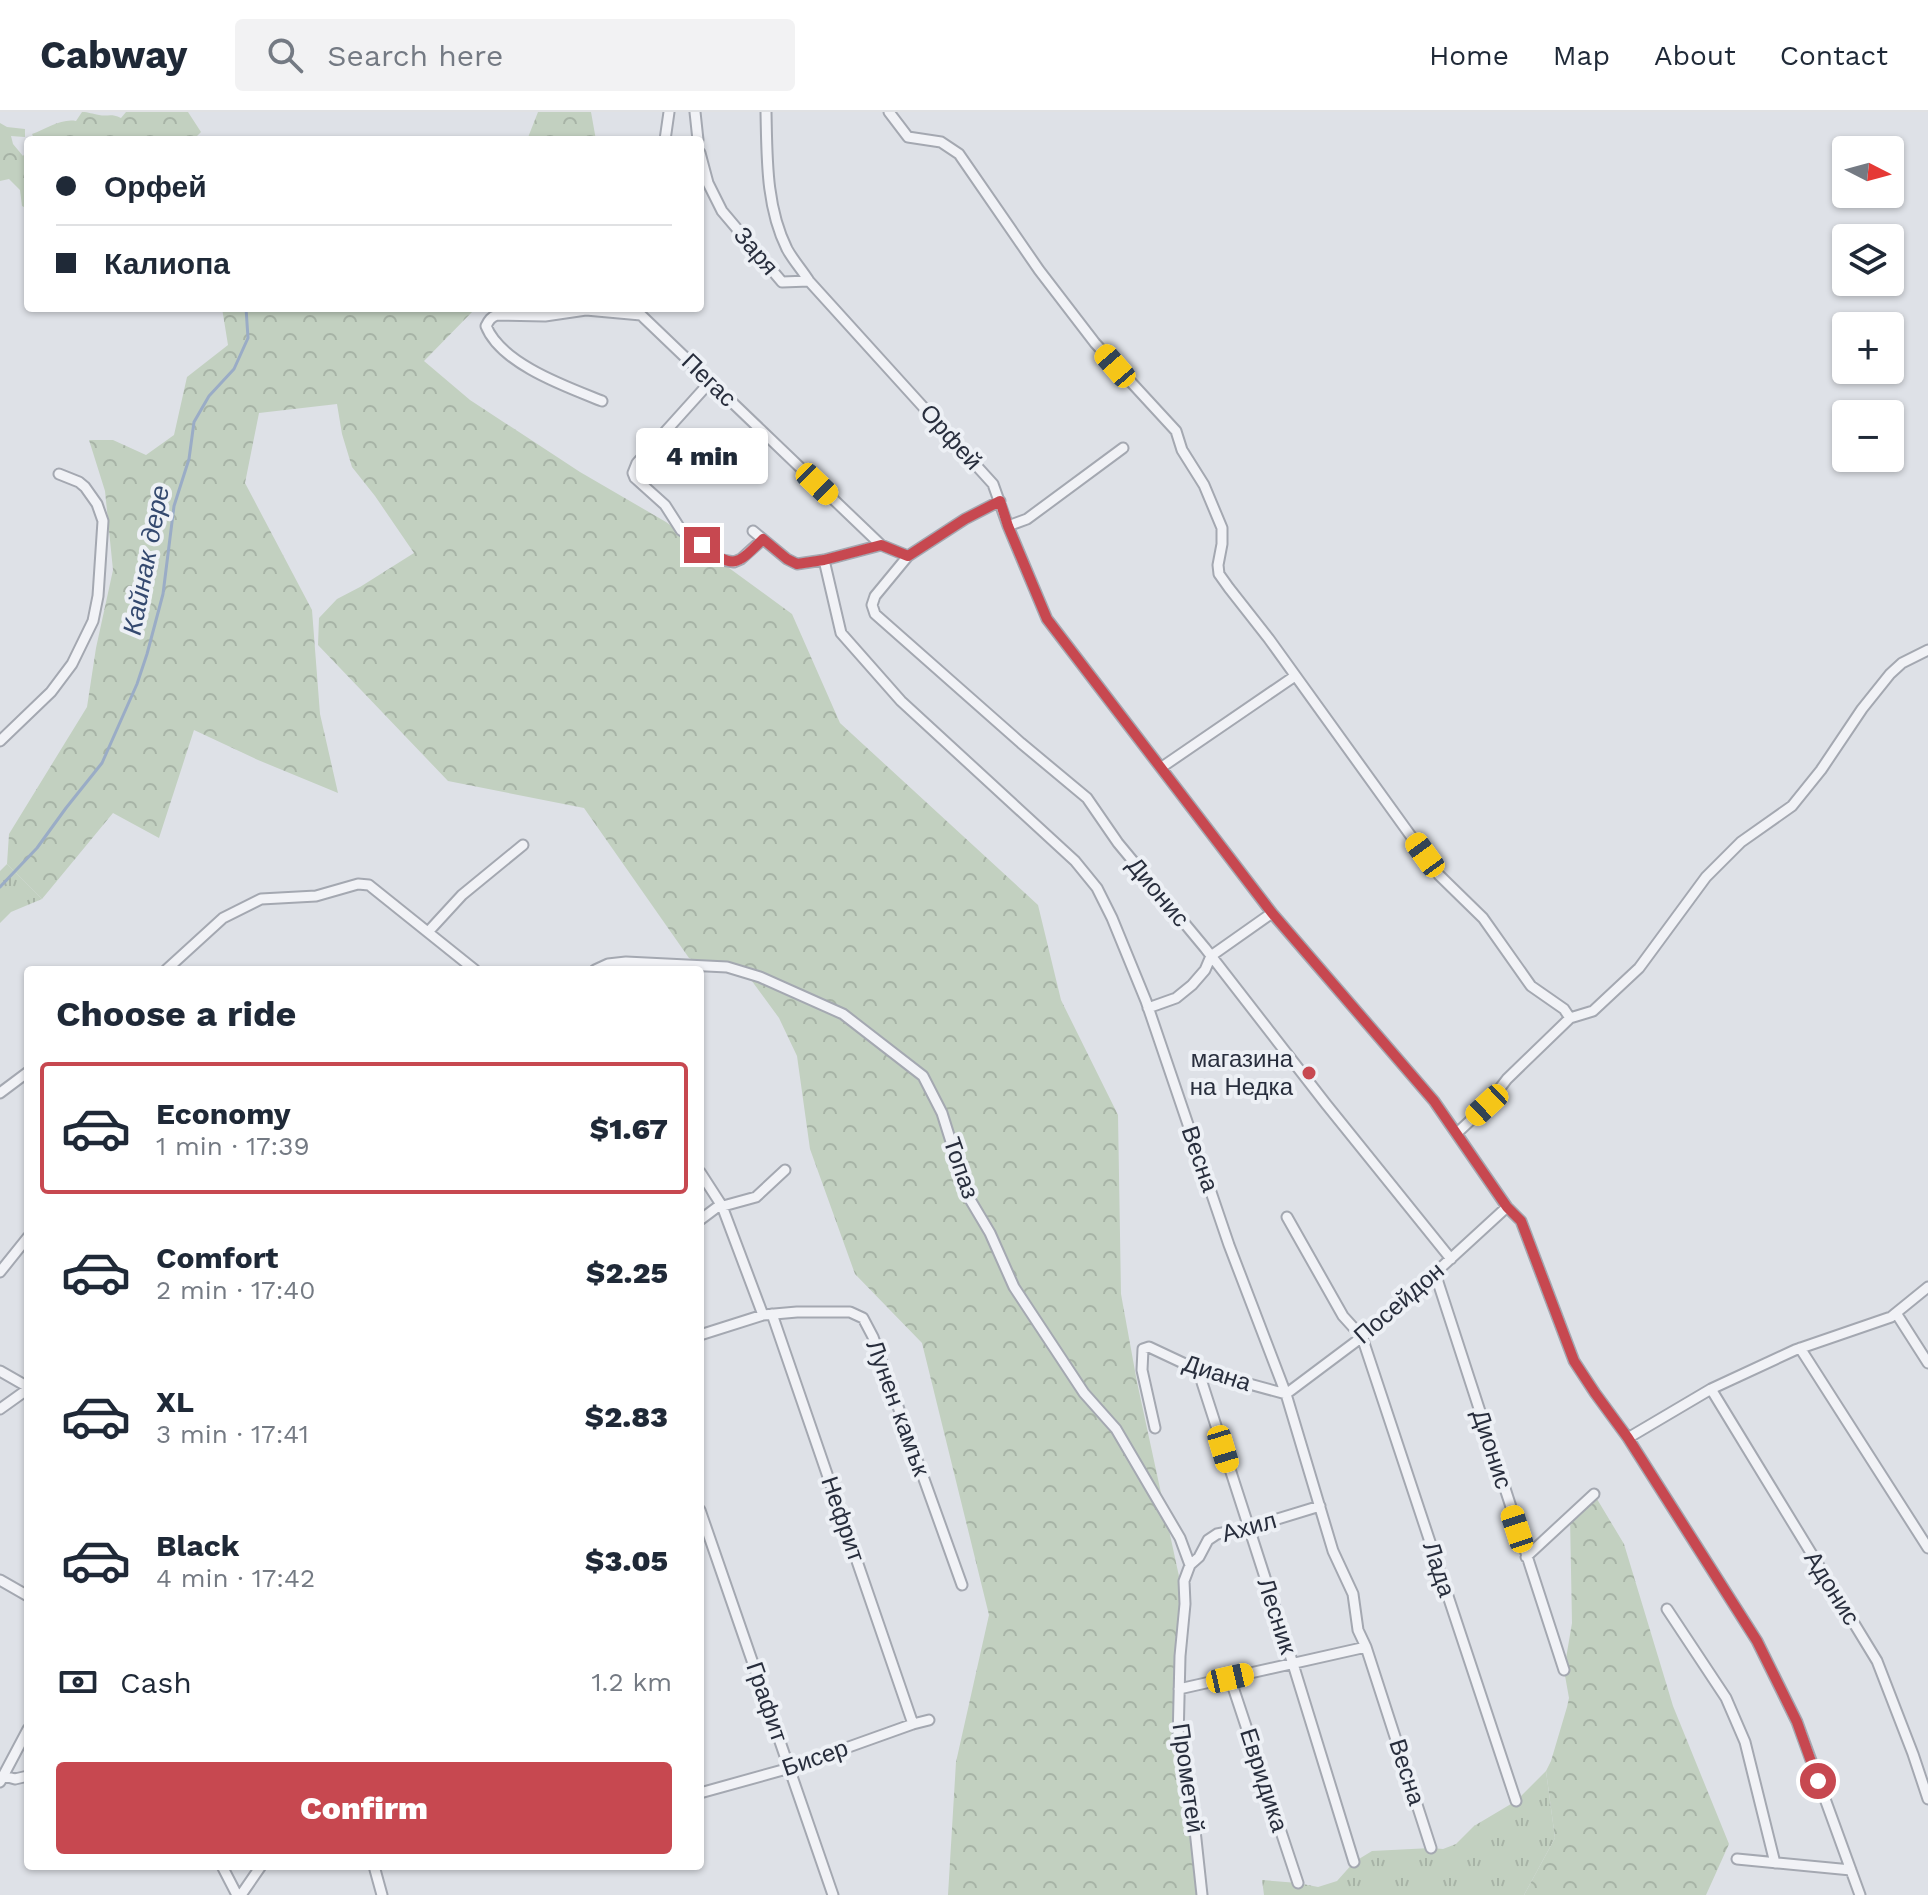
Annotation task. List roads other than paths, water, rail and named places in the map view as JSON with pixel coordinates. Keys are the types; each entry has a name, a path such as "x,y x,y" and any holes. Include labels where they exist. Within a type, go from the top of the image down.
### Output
{"street":[{"path":"666,136 669,112"},
{"path":"695,112 698,136"},
{"name":"Орфей","path":"766,112 771,205 787,249 809,281 993,484 1047,619 1272,913 1434,1101 1507,1207 1521,1221 1574,1361 1628,1438 1757,1641 1797,1722 1860,1895"},
{"path":"889,112 908,137 941,142 959,154 1039,270 1095,343 1176,431 1182,450 1204,485 1222,528 1219,574 1439,875 1483,918 1531,986 1564,1009 1570,1018"},
{"name":"Заря","path":"704,168 722,211 782,282 809,281"},
{"path":"572,312 545,316 497,315 486,326 503,350 551,381 602,401"},
{"name":"Пегас","path":"642,312 710,382 881,545"},
{"path":"710,382 637,463 633,473 665,505 681,530 722,560 734,562 741,559 763,539"},
{"path":"1008,526 1027,519 1123,448"},
{"path":"0,741 51,692 72,664 93,621 98,596 103,521 97,504 85,487 59,474"},
{"name":"Дионис","path":"1000,501 965,519 908,556 875,596 872,605 875,614 1087,798 1118,843 1451,1259"},
{"path":"753,531 797,564 881,545 908,556"},
{"name":"Весна","path":"824,560 841,633 901,701 1075,861 1097,888 1112,918 1148,1008 1229,1245 1286,1394 1333,1551 1353,1594 1358,1630 1431,1848"},
{"path":"1457,1133 1570,1018 1593,1011 1631,976 1706,877 1741,842 1792,806 1890,674 1902,663 1928,650"},
{"path":"1162,767 1295,676"},
{"path":"428,932 462,895 523,845"},
{"path":"170,966 223,918 261,899 316,896 358,884 369,885 470,966"},
{"path":"1148,1008 1176,998 1205,970 1211,956 1272,913"},
{"name":"Топаз","path":"604,966 626,962 727,967 760,977 843,1014 923,1076 942,1113 968,1196 990,1233 1014,1287 1084,1393 1116,1429 1180,1538 1190,1565"},
{"path":"0,1093 24,1075"},
{"path":"704,1217 716,1208 756,1197 785,1170"},
{"name":"Нефрит","path":"704,1178 722,1206 768,1315 913,1724"},
{"name":"Посейдон","path":"1286,1394 1362,1337 1507,1207"},
{"path":"1287,1217 1343,1316 1362,1337"},
{"path":"0,1272 24,1242"},
{"name":"Дионис","path":"1435,1273 1564,1670"},
{"path":"1628,1438 1711,1389 1800,1348 1891,1317 1928,1287"},
{"name":"Лунен камък","path":"768,1315 850,1312 863,1318 873,1337 962,1585"},
{"path":"1896,1313 1928,1363"},
{"path":"704,1334 768,1315"},
{"name":"Лада","path":"1362,1337 1516,1801"},
{"name":"Диана","path":"1155,1428 1142,1370 1143,1349 1149,1347 1198,1370 1286,1394"},
{"path":"1800,1348 1928,1548"},
{"name":"Лесник","path":"1198,1370 1354,1862"},
{"path":"0,1371 24,1386"},
{"name":"Адонис","path":"1711,1389 1877,1661 1928,1799"},
{"path":"0,1409 24,1391"},
{"path":"1526,1557 1594,1494"},
{"name":"Ахил","path":"1190,1565 1199,1557 1208,1540 1217,1534 1320,1506"},
{"name":"Графит","path":"704,1521 833,1895"},
{"name":"Прометей","path":"1190,1565 1184,1581 1178,1741 1191,1793 1202,1895"},
{"path":"0,1580 24,1594"},
{"path":"1667,1609 1726,1698 1745,1742 1775,1863"},
{"path":"1179,1689 1366,1647"},
{"name":"Евридика","path":"1230,1678 1298,1883"},
{"name":"Бисер","path":"704,1792 790,1768 929,1720"},
{"path":"24,1737 2,1779 24,1777"},
{"path":"1737,1859 1851,1870"},
{"path":"224,1870 239,1895 258,1870"},
{"path":"375,1870 382,1895"}],"waterway":[{"name":"Кайнак дере","path":"0,887 37,848 102,763 137,684 163,594 174,506 189,459 194,422 209,396 234,369 248,338 246,312"}],"place":[{"name":"магазина на Недка","path":"1309,1073"}]}
